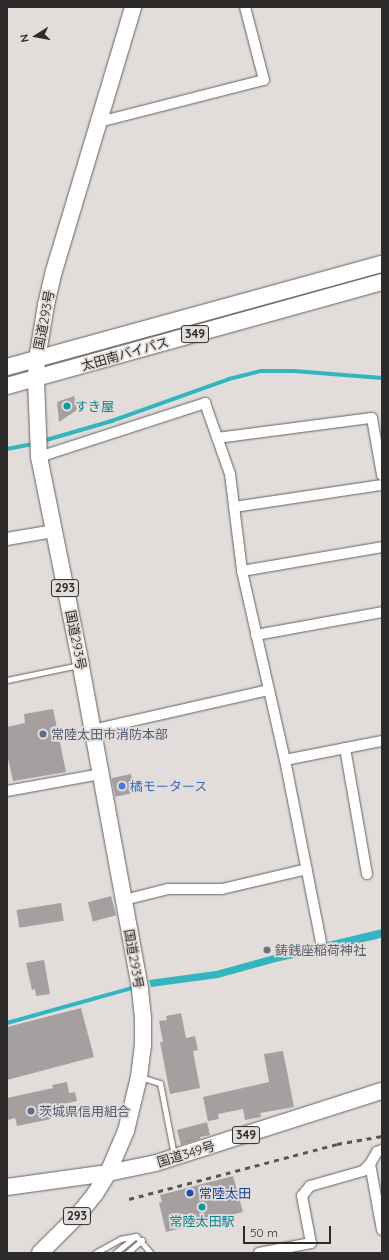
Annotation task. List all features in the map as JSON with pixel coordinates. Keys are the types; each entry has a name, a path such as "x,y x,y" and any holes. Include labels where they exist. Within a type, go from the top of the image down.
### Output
{"highway":[{"name":"国道293号","path":"40,1253 78,1216 95,1194 108,1173 126,1131 139,1077 143,1018 140,988 81,665 39,457 36,378 37,358 46,305 54,271 133,7"},
{"name":"太田南バイパス","path":"7,367 382,264"},
{"name":"太田南バイパス","path":"7,386 382,282"},
{"name":"国道349号","path":"7,1187 108,1173 174,1158 382,1091"}],"street":[{"path":"99,122 264,80 245,7"},
{"path":"39,457 205,403 230,474 242,571 285,760 321,941"},
{"path":"217,438 372,418 382,475"},
{"path":"234,507 382,485"},
{"path":"7,539 54,531"},
{"path":"242,571 382,547"},
{"path":"256,635 382,612"},
{"path":"92,730 268,690"},
{"path":"285,760 382,741"},
{"path":"345,748 367,874"},
{"path":"7,791 101,774"},
{"path":"124,900 168,889 222,889 307,869"},
{"path":"259,1253 312,1248 302,1196 310,1186 363,1171 370,1164 377,1152 382,1150"},
{"path":"370,1164 382,1230"}],"lane":[{"path":"7,680 81,665"},
{"path":"139,1077 160,1083 174,1158"},
{"path":"115,1253 136,1236"},
{"path":"95,1253 120,1239 136,1236 142,1240 151,1253"},
{"path":"127,1253 142,1240"}],"water":[{"path":"382,929 382,937 377,939 276,962 218,978 151,987 149,980 216,971 274,955"}],"building":[{"name":"すき屋","path":"74,396 77,410 59,422 57,402"},
{"name":"常陸太田市消防本部","path":"53,709 66,772 13,781 7,754 7,727 25,723 24,714"},
{"path":"131,774 135,793 115,797 111,778"},
{"path":"111,896 116,915 93,922 88,902"},
{"path":"61,903 64,921 19,928 17,910"},
{"path":"44,960 50,994 36,996 35,989 32,990 26,963"},
{"path":"81,1008 94,1057 7,1080 7,1027"},
{"path":"181,1013 186,1038 195,1036 198,1050 193,1051 200,1088 170,1094 160,1042 163,1042 159,1021 167,1020 166,1016"},
{"path":"283,1051 294,1107 260,1113 261,1117 245,1120 243,1109 218,1114 219,1119 208,1121 203,1097 269,1082 264,1054"},
{"path":"67,1082 69,1093 75,1092 77,1101 48,1107 51,1119 17,1126 15,1118 8,1120 7,1098 53,1088 52,1085"},
{"path":"207,1122 210,1135 200,1137 200,1139 181,1145 177,1130"},
{"name":"常陸太田駅","path":"233,1176 243,1212 166,1232 159,1203 162,1202 160,1195"}],"waterway":[{"path":"43,441 112,421 229,379 261,371 294,371 382,378"},
{"path":"7,449 33,444"},
{"path":"7,1023 132,988"}],"railway":[{"path":"129,1199 337,1144 382,1136"}],"place":[{"name":"すき屋","path":"67,406"},
{"name":"常陸太田市消防本部","path":"43,734"},
{"name":"橘モータース","path":"122,786"},
{"name":"鋳銭座稲荷神社","path":"267,950"},
{"name":"茨城県信用組合","path":"31,1111"},
{"name":"常陸太田","path":"190,1193"},
{"name":"常陸太田駅","path":"202,1207"}]}
